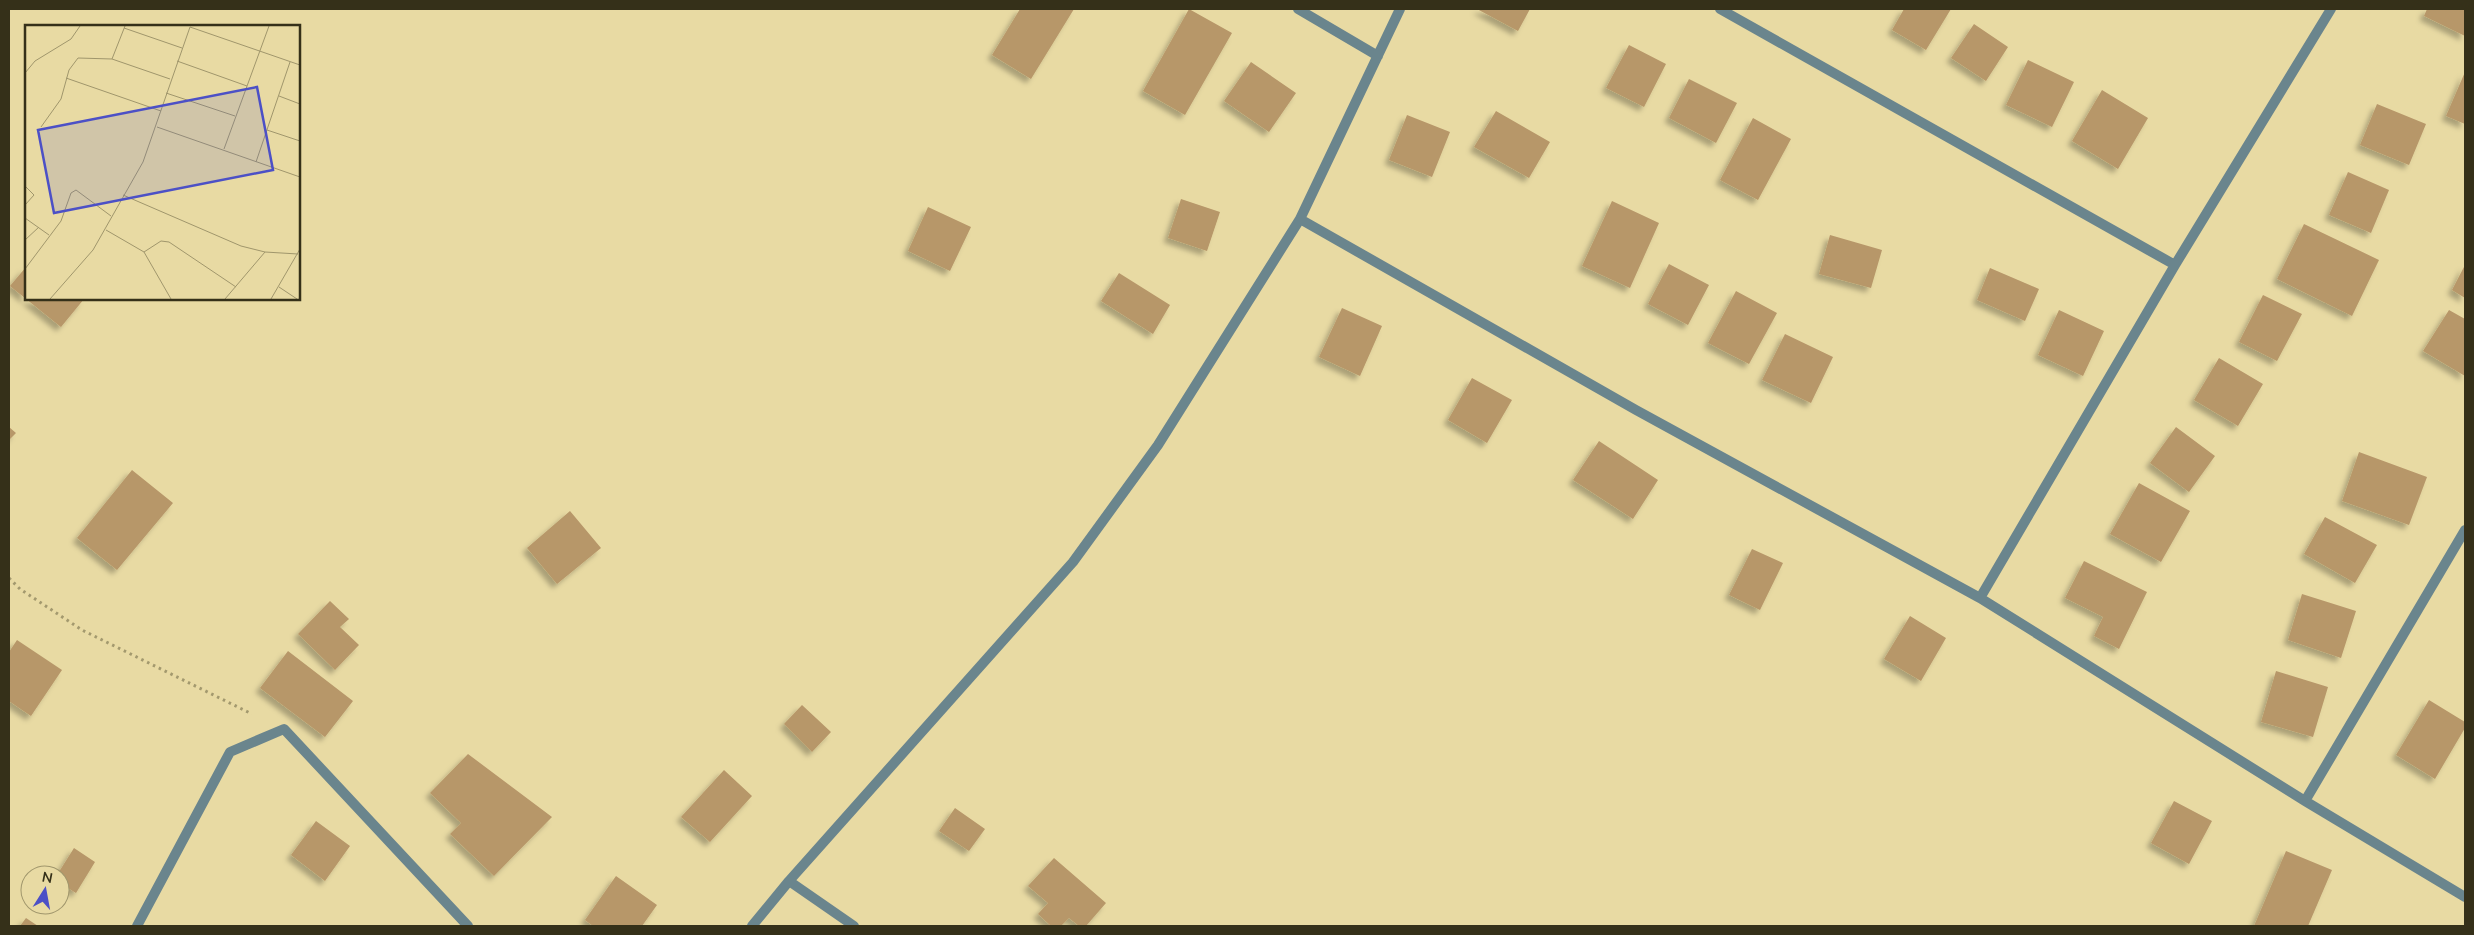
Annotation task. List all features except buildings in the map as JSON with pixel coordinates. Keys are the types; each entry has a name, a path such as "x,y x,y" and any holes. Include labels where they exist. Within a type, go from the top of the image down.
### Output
{"street":[{"path":"1298,9 1378,56"},
{"path":"752,926 789,881 1073,562 1158,445 1300,219 1400,9"},
{"path":"1720,9 2175,265"},
{"path":"1980,598 2175,265 2332,9"},
{"path":"1300,219 1636,410 1980,598 2305,801 2465,896"},
{"path":"2305,801 2465,530"},
{"path":"137,926 230,752 284,729 468,926"},
{"path":"789,881 854,926"}],"path":[{"path":"9,578 20,589 82,630 284,729"}]}
